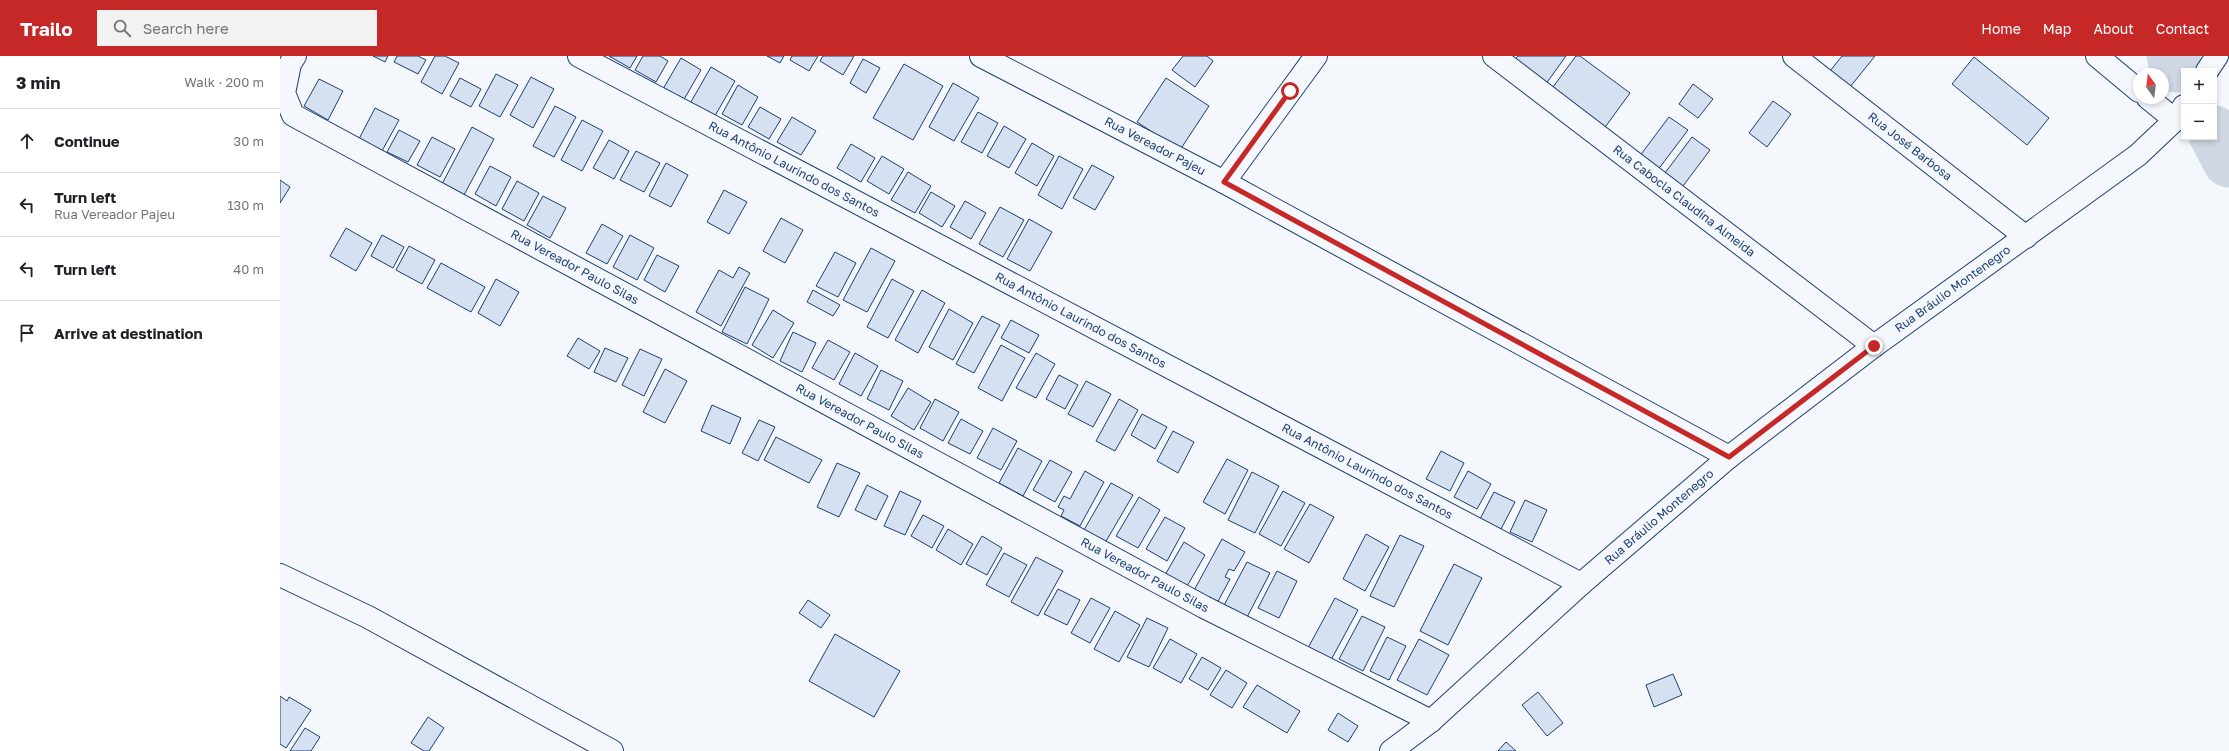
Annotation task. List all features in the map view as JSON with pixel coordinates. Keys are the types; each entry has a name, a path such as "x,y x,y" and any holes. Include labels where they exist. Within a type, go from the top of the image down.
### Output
{"street":[{"name":"Rua Vereador Paulo Silas","path":"295,56 290,64 284,93 293,115 1204,607 1431,721"},
{"name":"Rua Antônio Laurindo dos Santos","path":"580,56 1581,584"},
{"name":"Rua Vereador Pajeu","path":"981,56 1224,182 1729,457"},
{"path":"1224,182 1316,56"},
{"name":"Rua Cabocla Claudina Almeida","path":"1494,56 1874,346"},
{"name":"Rua José Barbosa","path":"1794,56 2026,237"},
{"path":"2097,56 2133,85"},
{"path":"2209,68 2217,56"},
{"path":"2160,104 2179,113"},
{"name":"Rua Bráulio Montenegro","path":"1391,751 1431,721 1581,584 1729,457 1874,346 2138,155 2179,113"},
{"path":"280,575 368,617 612,751"}],"building":[{"path":"373,56 388,56 385,62"},
{"path":"397,56 418,56 426,60 418,74 394,62"},
{"path":"435,56 445,56 459,63 442,94 421,82"},
{"path":"609,56 637,56 630,68"},
{"path":"643,56 660,56 668,61 656,82 635,70"},
{"path":"767,56 784,56 780,63"},
{"path":"792,56 818,56 809,71 790,60"},
{"path":"823,56 854,56 843,75 820,61"},
{"path":"1183,56 1207,56 1213,61 1195,87 1172,70"},
{"path":"1518,56 1566,56 1543,88 1511,64"},
{"path":"1576,56 1580,56 1630,93 1603,130 1550,91"},
{"path":"1842,56 1875,56 1850,87 1830,71"},
{"path":"1974,57 2049,118 2027,145 1952,84"},
{"path":"681,58 701,70 683,101 663,89"},
{"path":"863,59 880,68 866,93 850,83"},
{"path":"904,64 943,86 913,140 873,118"},
{"path":"711,67 735,81 712,121 688,107"},
{"path":"496,74 518,85 500,117 479,106"},
{"path":"531,77 554,89 533,128 510,115"},
{"path":"460,78 481,89 471,107 450,96"},
{"path":"1166,78 1209,106 1180,150 1137,122"},
{"path":"319,79 343,91 328,120 304,106"},
{"path":"953,83 979,98 954,141 929,127"},
{"path":"1693,84 1713,99 1698,118 1679,104"},
{"path":"738,85 758,97 742,125 722,114"},
{"path":"1773,101 1791,114 1767,147 1749,133"},
{"path":"555,106 576,117 554,157 533,146"},
{"path":"760,107 781,119 769,139 748,127"},
{"path":"375,108 399,120 382,151 359,139"},
{"path":"978,112 998,123 982,153 961,142"},
{"path":"792,117 816,131 801,155 777,142"},
{"path":"1669,117 1688,130 1654,175 1636,161"},
{"path":"582,120 603,131 582,171 561,160"},
{"path":"1004,126 1026,139 1009,168 987,156"},
{"path":"472,127 494,139 464,195 442,184"},
{"path":"399,130 420,141 408,162 387,152"},
{"path":"432,137 455,149 440,177 417,165"},
{"path":"1692,137 1710,150 1680,190 1662,177"},
{"path":"609,140 629,151 614,179 593,168"},
{"path":"1032,143 1054,156 1037,186 1015,173"},
{"path":"851,144 875,158 861,182 837,168"},
{"path":"636,151 660,163 644,192 620,180"},
{"path":"882,156 904,169 889,194 867,181"},
{"path":"1059,156 1083,169 1062,209 1038,195"},
{"path":"666,163 688,175 671,207 649,196"},
{"path":"1092,165 1114,177 1095,210 1073,198"},
{"path":"490,166 511,177 496,206 475,194"},
{"path":"908,172 931,186 915,213 891,200"},
{"path":"280,180 290,187 280,203"},
{"path":"517,181 539,193 524,221 502,209"},
{"path":"724,190 747,202 729,234 707,222"},
{"path":"931,192 955,206 942,227 919,213"},
{"path":"543,196 566,208 550,238 527,225"},
{"path":"965,201 986,213 971,239 950,227"},
{"path":"1000,207 1024,220 1003,257 979,244"},
{"path":"781,218 803,230 785,263 763,251"},
{"path":"1029,219 1052,232 1030,271 1007,259"},
{"path":"602,224 623,236 607,264 586,253"},
{"path":"346,228 372,243 356,271 330,256"},
{"path":"382,235 404,247 393,268 371,256"},
{"path":"630,235 654,248 637,280 613,267"},
{"path":"409,246 435,260 422,284 396,270"},
{"path":"871,248 895,261 867,312 843,300"},
{"path":"835,252 856,263 838,297 816,286"},
{"path":"657,255 679,266 665,292 644,280"},
{"path":"441,263 485,287 471,312 427,288"},
{"path":"739,267 750,273 721,326 696,312 719,270 733,278"},
{"path":"496,279 519,292 500,326 478,313"},
{"path":"892,279 914,291 888,338 867,327"},
{"path":"745,287 769,299 747,344 722,332"},
{"path":"813,290 840,305 833,316 807,302"},
{"path":"922,290 945,303 918,353 895,340"},
{"path":"949,309 973,323 953,360 929,347"},
{"path":"773,310 794,323 773,358 752,345"},
{"path":"982,316 1000,325 974,373 956,364"},
{"path":"1011,320 1039,335 1029,353 1001,338"},
{"path":"793,332 816,343 802,372 780,361"},
{"path":"578,338 600,351 589,369 567,356"},
{"path":"828,340 850,352 834,380 812,368"},
{"path":"1001,345 1025,358 1002,401 978,388"},
{"path":"605,348 628,358 616,382 594,372"},
{"path":"640,349 662,359 644,396 622,385"},
{"path":"855,353 878,366 861,396 839,384"},
{"path":"1036,353 1055,364 1036,398 1016,388"},
{"path":"665,369 687,381 665,423 643,412"},
{"path":"881,370 903,381 889,410 867,399"},
{"path":"1059,375 1078,385 1065,409 1046,399"},
{"path":"1086,381 1111,394 1093,427 1068,414"},
{"path":"908,388 931,402 914,430 891,416"},
{"path":"935,399 959,412 943,441 920,428"},
{"path":"1119,399 1138,410 1115,451 1096,441"},
{"path":"712,405 741,418 730,444 701,431"},
{"path":"1142,414 1167,427 1155,449 1131,435"},
{"path":"961,419 983,431 970,454 948,443"},
{"path":"759,420 775,427 758,461 742,453"},
{"path":"993,428 1017,441 1001,470 977,458"},
{"path":"1173,431 1194,442 1178,473 1157,461"},
{"path":"776,437 822,460 809,483 764,460"},
{"path":"1018,448 1042,461 1023,496 999,483"},
{"path":"1441,451 1464,463 1450,491 1426,479"},
{"path":"1227,459 1248,470 1225,514 1203,502"},
{"path":"1050,460 1072,472 1055,502 1033,490"},
{"path":"837,463 860,473 839,517 817,507"},
{"path":"1085,471 1104,482 1080,526 1061,516 1064,510 1058,507 1064,496 1070,499"},
{"path":"1468,471 1491,484 1477,509 1454,497"},
{"path":"1252,472 1279,486 1255,533 1228,520"},
{"path":"1111,483 1133,495 1105,543 1084,530"},
{"path":"867,485 888,496 876,520 855,510"},
{"path":"900,491 921,501 905,535 884,526"},
{"path":"1283,491 1305,503 1281,546 1259,534"},
{"path":"1494,492 1515,502 1501,529 1480,519"},
{"path":"1139,497 1160,510 1138,548 1116,536"},
{"path":"1525,500 1547,510 1532,542 1510,532"},
{"path":"1310,504 1334,517 1309,563 1284,549"},
{"path":"923,515 944,526 932,548 911,536"},
{"path":"1165,517 1185,528 1167,561 1146,549"},
{"path":"948,529 973,544 961,565 936,550"},
{"path":"1366,534 1389,547 1365,591 1343,579"},
{"path":"1400,535 1424,546 1394,607 1370,596"},
{"path":"982,536 1002,548 987,575 966,564"},
{"path":"1222,539 1245,552 1234,571 1229,569 1225,577 1230,579 1215,607 1192,594"},
{"path":"1184,542 1205,555 1186,588 1165,575"},
{"path":"1004,553 1027,565 1009,597 986,585"},
{"path":"1036,557 1063,571 1038,616 1011,602"},
{"path":"1247,562 1270,573 1245,621 1222,609"},
{"path":"1454,564 1482,578 1448,645 1420,631"},
{"path":"1277,571 1297,581 1279,618 1258,608"},
{"path":"1058,589 1080,600 1067,625 1044,614"},
{"path":"1091,598 1110,608 1090,643 1071,633"},
{"path":"1335,598 1358,610 1331,660 1308,648"},
{"path":"808,600 830,615 821,628 799,613"},
{"path":"1115,611 1140,625 1119,662 1094,649"},
{"path":"1362,616 1385,627 1363,671 1339,659"},
{"path":"1147,618 1168,628 1149,667 1127,657"},
{"path":"835,634 900,671 874,717 809,681"},
{"path":"1387,637 1406,646 1389,680 1370,671"},
{"path":"1170,639 1197,654 1181,683 1153,668"},
{"path":"1419,639 1449,655 1427,695 1397,680"},
{"path":"1202,657 1221,668 1208,690 1189,679"},
{"path":"1226,670 1247,683 1232,708 1210,695"},
{"path":"1673,674 1682,695 1654,707 1646,685"},
{"path":"1257,685 1300,711 1287,733 1243,707"},
{"path":"1538,692 1563,723 1547,736 1522,705"},
{"path":"280,696 287,701 289,697 311,710 286,748 280,744"},
{"path":"1338,713 1358,726 1348,742 1328,730"},
{"path":"428,717 444,728 429,751 424,751 411,743"},
{"path":"305,728 320,737 311,751 290,751"},
{"path":"1506,742 1516,751 1498,751"}],"waterway":[{"path":"2173,56 2176,66"},
{"path":"2217,138 2229,161"}],"route":[{"path":"1290,91 1224,182 1729,457 1874,346"}]}
